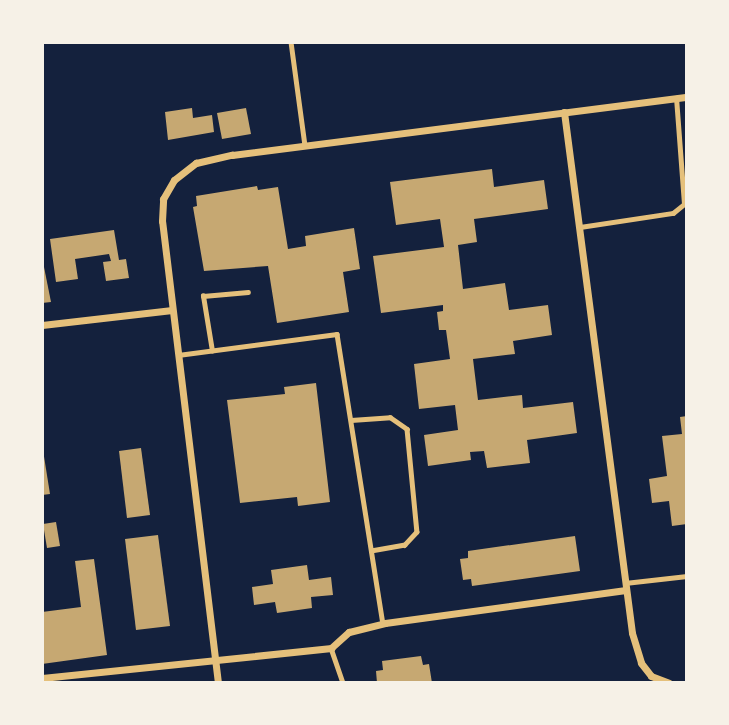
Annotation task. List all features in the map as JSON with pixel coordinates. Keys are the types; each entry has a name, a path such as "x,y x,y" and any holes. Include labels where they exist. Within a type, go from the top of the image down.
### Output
{"street":[{"path":"218,683 162,221 163,199 174,180 196,163 305,145 687,97"},
{"path":"564,112 626,587 641,663 651,676 669,683"},
{"path":"42,325 172,310"},
{"path":"42,678 331,648 349,632 383,623 626,587"}],"lane":[{"path":"291,42 305,145"},
{"path":"579,227 673,212 684,204 676,98"},
{"path":"212,351 203,296 248,292"},
{"path":"178,355 337,334 383,623"},
{"path":"351,420 390,417 407,429 417,532 405,545 372,551"},
{"path":"626,587 687,576"},
{"path":"331,648 343,683"}],"building":[{"path":"192,108 193,118 212,115 214,132 168,140 165,112"},
{"path":"246,108 251,134 222,139 217,113"},
{"path":"492,169 494,187 544,180 548,209 474,219 477,242 458,245 463,289 505,283 509,310 548,305 552,335 513,341 515,354 473,359 478,400 522,395 523,408 573,402 577,433 527,440 530,463 487,468 484,451 470,452 471,460 428,466 424,435 458,430 455,405 419,409 414,364 450,359 446,330 439,330 437,312 443,311 443,305 381,313 373,256 444,247 440,219 396,225 390,182"},
{"path":"257,186 258,190 278,187 288,249 306,246 305,236 354,228 360,269 343,272 349,312 277,323 268,266 204,271 193,207 197,206 196,196"},
{"path":"114,230 119,260 126,259 129,278 106,281 103,262 111,261 109,254 75,259 78,279 56,282 50,239"},
{"path":"42,257 51,302 42,303"},
{"path":"316,383 330,502 298,506 297,497 240,503 227,400 285,394 284,387"},
{"path":"687,416 687,524 672,526 669,501 652,503 649,479 667,476 662,436 682,434 680,417"},
{"path":"42,444 50,494 42,495"},
{"path":"141,448 150,515 127,518 119,451"},
{"path":"56,522 60,546 47,548 43,524"},
{"path":"158,535 170,626 136,630 125,539"},
{"path":"575,536 580,571 472,586 471,579 463,580 460,559 468,558 468,551"},
{"path":"94,559 107,655 42,664 42,612 81,607 75,561"},
{"path":"307,565 309,580 331,577 333,595 311,597 312,608 277,613 275,602 254,605 252,587 273,584 271,570"},
{"path":"421,656 423,665 429,664 432,683 377,683 376,671 383,670 382,661"}]}
